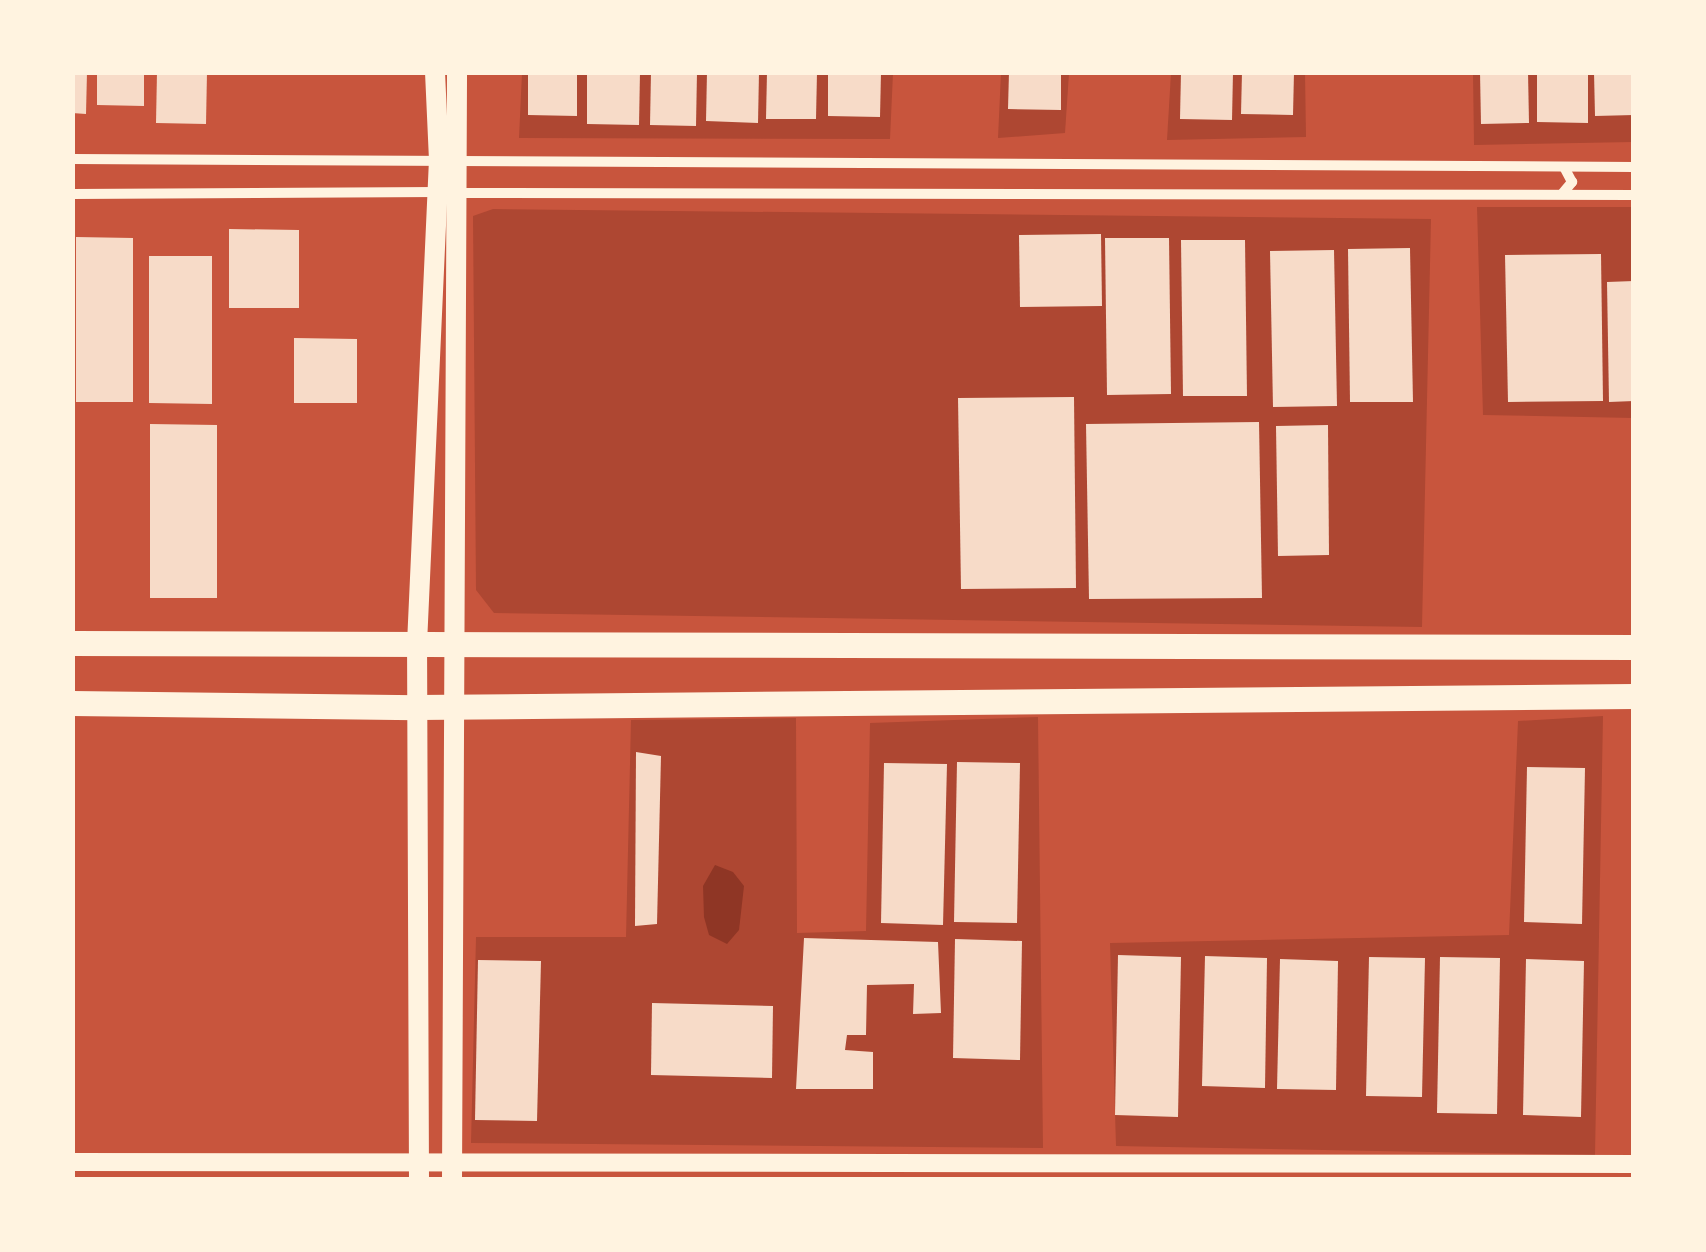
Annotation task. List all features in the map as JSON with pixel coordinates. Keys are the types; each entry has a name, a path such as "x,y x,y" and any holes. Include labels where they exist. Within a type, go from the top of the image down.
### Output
{"main road":[{"path":"436,72 448,160"},
{"path":"452,1172 454,706 448,160 457,72"},
{"path":"419,1171 417,644 448,193"},
{"path":"72,643 417,644 452,649 1634,646"},
{"path":"72,703 417,707 1634,696"}],"street":[{"path":"72,159 1634,167"},
{"path":"1559,194 1572,182 1564,167"},
{"path":"1614,167 1602,180 1618,195"},
{"path":"72,194 1634,195"},
{"path":"72,1162 452,1172 1349,1172 1634,1164"}],"shaded area":[{"path":"522,73 893,73 890,139 519,138"},
{"path":"1001,73 1069,73 1065,133 998,138"},
{"path":"1171,73 1305,73 1306,137 1167,140"},
{"path":"1473,73 1633,73 1633,142 1474,145"},
{"path":"1477,207 1633,207 1633,418 1483,415"},
{"path":"493,209 1431,219 1422,627 494,613 476,590 473,216"},
{"path":"1603,716 1595,1155 1116,1146 1110,943 1509,935 1518,721"},
{"path":"1038,717 1043,1148 471,1143 476,937 626,937 631,720 796,718 797,933 866,931 870,723"},
{"path":"715,865 733,872 744,886 739,930 727,944 709,935 704,917 703,886"}],"building":[{"path":"72,72 87,72 86,114 72,113"},
{"path":"97,72 144,72 144,106 97,105"},
{"path":"157,72 207,72 206,124 156,123"},
{"path":"528,72 577,72 577,116 528,115"},
{"path":"587,72 640,72 639,125 587,124"},
{"path":"651,72 697,72 696,126 650,125"},
{"path":"707,72 759,72 758,123 706,121"},
{"path":"767,72 817,72 816,119 766,119"},
{"path":"828,72 881,72 880,117 828,116"},
{"path":"1009,72 1061,72 1061,110 1008,109"},
{"path":"1181,72 1233,72 1232,120 1180,119"},
{"path":"1242,72 1294,72 1293,115 1241,114"},
{"path":"1480,72 1528,72 1529,123 1481,124"},
{"path":"1537,72 1588,72 1588,123 1537,122"},
{"path":"1594,72 1634,72 1634,115 1595,116"},
{"path":"229,229 299,230 299,308 229,308"},
{"path":"1101,234 1102,306 1020,307 1019,235"},
{"path":"76,237 133,238 133,402 76,402"},
{"path":"1105,238 1169,238 1171,394 1107,395"},
{"path":"1181,240 1245,240 1247,396 1183,396"},
{"path":"1410,248 1413,402 1350,402 1348,249"},
{"path":"1334,250 1337,406 1273,407 1270,251"},
{"path":"1601,254 1603,401 1508,402 1505,255"},
{"path":"149,256 212,256 212,404 149,403"},
{"path":"1634,281 1634,401 1609,402 1607,282"},
{"path":"294,338 357,339 357,403 294,403"},
{"path":"1074,397 1076,588 961,589 958,398"},
{"path":"1259,422 1262,598 1089,599 1086,424"},
{"path":"150,424 217,425 217,598 150,598"},
{"path":"1328,425 1329,555 1278,556 1276,426"},
{"path":"636,752 661,756 657,924 635,926"},
{"path":"957,762 1020,763 1017,923 954,922"},
{"path":"884,763 947,764 943,925 881,923"},
{"path":"1527,767 1585,768 1582,924 1524,922"},
{"path":"804,938 938,942 941,1013 913,1014 914,984 867,985 866,1035 847,1035 845,1050 873,1052 873,1089 796,1089"},
{"path":"955,939 1022,941 1020,1060 953,1058"},
{"path":"1118,955 1181,957 1178,1117 1115,1115"},
{"path":"1205,956 1267,958 1265,1088 1202,1086"},
{"path":"1369,957 1425,958 1422,1097 1366,1096"},
{"path":"1440,957 1500,958 1497,1114 1437,1113"},
{"path":"1280,959 1338,961 1336,1090 1277,1089"},
{"path":"1526,959 1584,961 1581,1117 1523,1115"},
{"path":"478,960 541,961 537,1121 475,1120"},
{"path":"652,1003 773,1006 772,1078 651,1075"}]}
